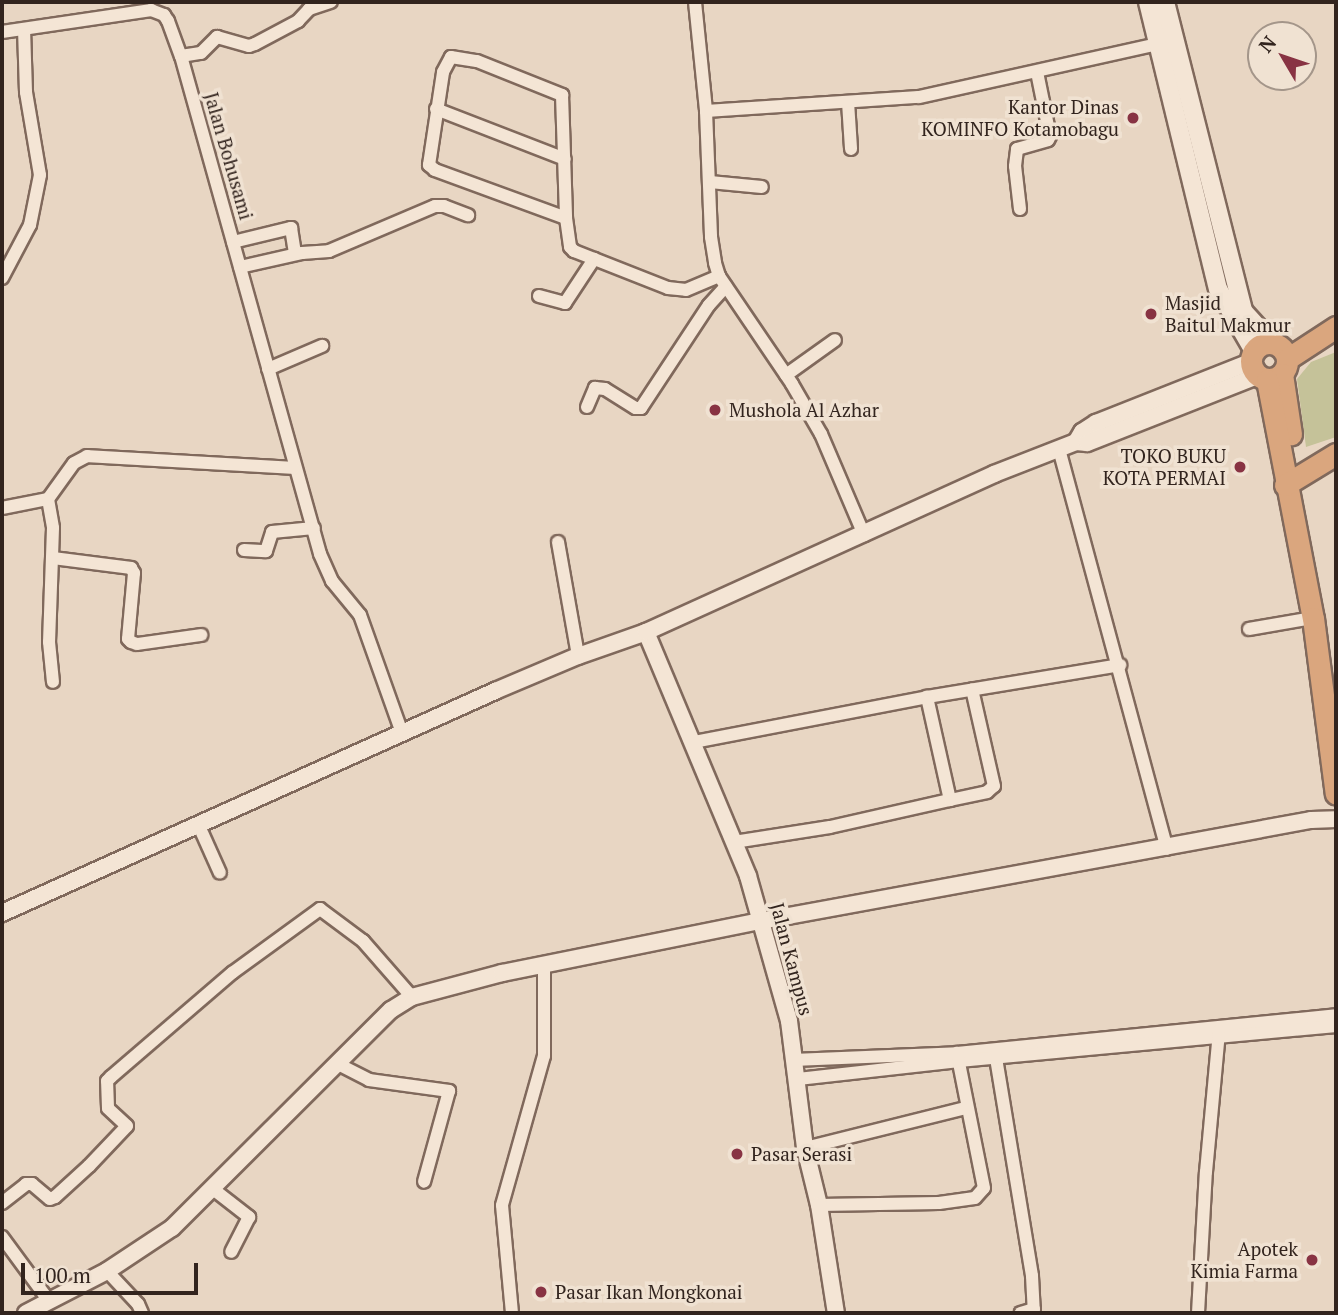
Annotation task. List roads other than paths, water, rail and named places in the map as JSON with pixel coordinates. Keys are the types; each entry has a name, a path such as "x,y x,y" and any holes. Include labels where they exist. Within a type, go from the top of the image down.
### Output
{"highway":[{"path":"1336,327 1267,363 1292,482 1336,794"},
{"path":"1292,482 1336,454"},
{"path":"1292,482 1316,562 1336,685"}],"main road":[{"path":"1148,2 1218,289 1267,363"},
{"path":"1165,2 1243,311 1267,363"}],"street":[{"path":"181,56 201,53 217,37 249,46 255,44 298,21 309,9 331,2"},
{"path":"695,2 706,111 712,253 723,281 786,375 821,434 864,535"},
{"name":"Jalan Bohusami","path":"2,32 159,11 168,21 181,56 294,468 332,581 360,615 402,733"},
{"path":"2,278 30,225 40,175 26,92 24,29"},
{"path":"706,111 942,93 1159,44"},
{"path":"566,218 435,170 428,159 445,65 451,57 477,61 556,91 563,99 566,218 570,247 656,285 686,290 723,281"},
{"path":"1020,208 1015,166 1017,149 1048,140 1050,136 1037,72"},
{"path":"848,102 851,149"},
{"path":"436,109 565,159"},
{"path":"710,182 762,187"},
{"path":"240,267 295,254 329,251 435,206 444,206 468,215"},
{"path":"233,242 290,228 295,254"},
{"path":"539,296 565,303 594,259"},
{"path":"587,407 595,388 605,389 636,408 641,408 723,281"},
{"path":"786,375 835,340"},
{"path":"268,369 322,346"},
{"path":"2,913 490,693 578,656 646,632 994,474 1076,442 1087,443 1267,363"},
{"path":"1059,449 1167,849"},
{"path":"2,508 48,499 74,463 87,456 294,468"},
{"path":"48,499 53,528 49,642 53,682"},
{"path":"244,550 267,551 272,532 314,528"},
{"path":"558,542 578,656"},
{"path":"53,558 131,569 134,573 128,639 131,642 137,644 201,635"},
{"path":"1249,629 1313,618"},
{"name":"Jalan Kampus","path":"646,632 734,842 761,921 789,1021 805,1148 819,1205 836,1313"},
{"path":"694,742 927,697 1119,665"},
{"path":"734,842 830,827 987,792 994,786 972,689"},
{"path":"927,697 950,800"},
{"path":"26,1313 107,1271 172,1228 398,1003 412,997 486,977 761,921 1311,821 1336,819"},
{"path":"199,826 220,873"},
{"path":"2,1203 26,1184 32,1184 50,1199 55,1197 89,1166 127,1126 108,1108 107,1081 232,973 320,909 363,941 412,997"},
{"path":"512,1313 502,1205 544,1056 544,965"},
{"path":"1219,1032 1336,1015"},
{"path":"798,1079 995,1053 1219,1032 1336,1026"},
{"path":"1198,1313 1203,1210 1219,1032"},
{"path":"995,1053 1032,1276 1032,1312"},
{"path":"793,1060 958,1057"},
{"path":"819,1205 939,1203 975,1198 984,1188 958,1057"},
{"path":"338,1064 369,1080 449,1091 424,1182"},
{"path":"805,1148 966,1108"},
{"path":"213,1189 249,1217 231,1252"},
{"path":"2,1238 49,1301"},
{"path":"107,1271 138,1304 142,1313"}],"place":[{"name":"Kantor Dinas KOMINFO Kotamobagu","path":"1133,118"},
{"name":"Masjid Baitul Makmur","path":"1151,314"},
{"name":"Mushola Al Azhar","path":"715,410"},
{"name":"TOKO BUKU KOTA PERMAI","path":"1240,467"},
{"name":"Pasar Serasi","path":"737,1154"},
{"name":"Apotek Kimia Farma","path":"1312,1260"},
{"name":"Pasar Ikan Mongkonai","path":"541,1292"}]}
